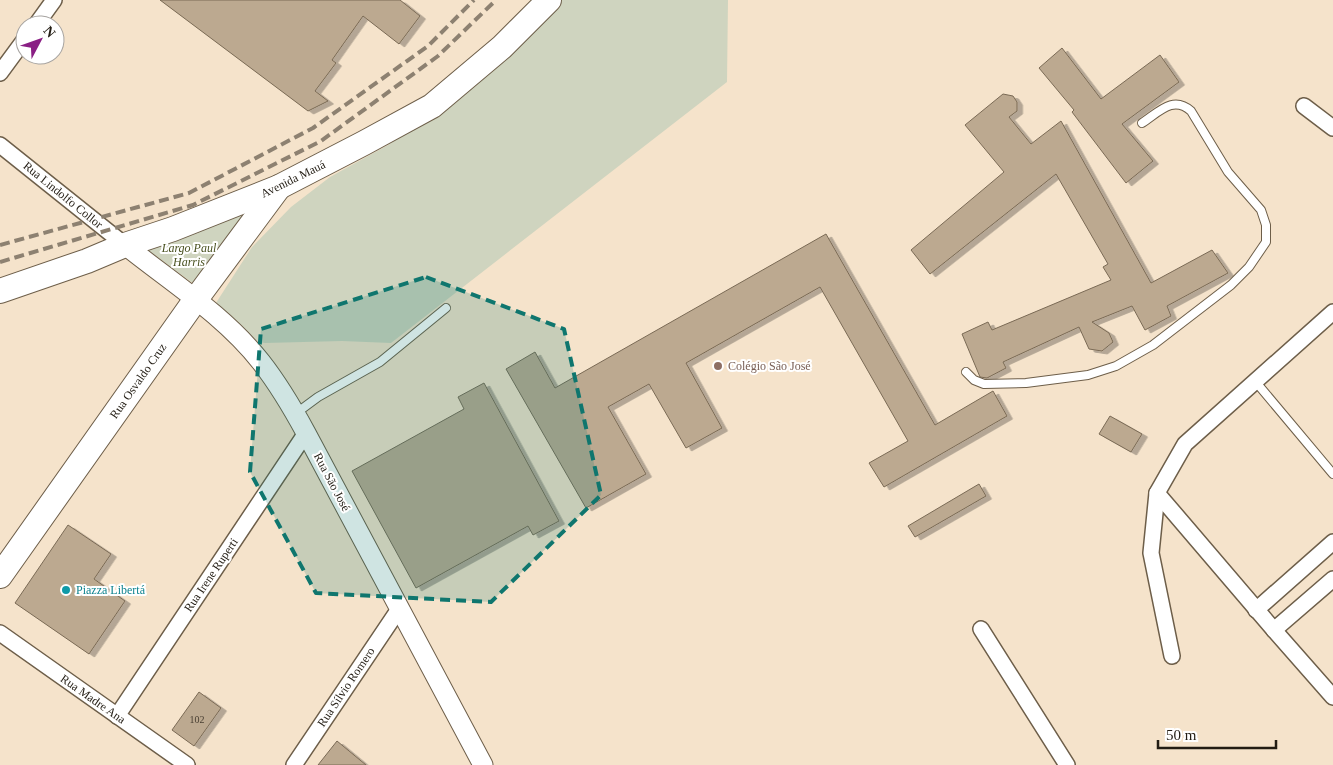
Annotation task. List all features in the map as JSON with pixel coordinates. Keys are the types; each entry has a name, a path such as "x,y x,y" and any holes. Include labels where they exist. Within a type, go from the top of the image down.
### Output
{"main road":[{"name":"Avenida Mauá","path":"0,291 173,229 279,187 364,144 432,106 502,47 549,0"},
{"name":"Rua Osvaldo Cruz","path":"4,561 279,187"}],"street":[{"path":"43,15 54,0"},
{"path":"0,74 15,53"},
{"path":"1304,106 1333,128"},
{"name":"Rua Lindolfo Collor","path":"0,145 125,245"},
{"name":"Rua São José","path":"125,245 196,299 232,331 260,361 281,389 483,765"},
{"path":"1172,656 1151,553 1157,493 1185,444 1333,312"},
{"name":"Rua Irene Ruperti","path":"116,716 306,433"},
{"path":"1157,493 1333,697"},
{"path":"1256,610 1332,545"},
{"path":"1303,568 1321,589"},
{"path":"1274,630 1333,578"},
{"name":"Rua Sílvio Romero","path":"294,765 400,609"},
{"path":"982,629 1067,765"},
{"name":"Rua Madre Ana","path":"0,633 187,765"}],"lane":[{"path":"966,372 974,380 984,384 1018,384 1088,375 1116,366 1153,345 1231,285 1259,254 1266,242 1266,225 1261,210 1228,172 1191,111 1184,105 1176,104 1168,106 1142,122"},
{"path":"295,414 318,397 380,362 446,308"},
{"path":"1255,381 1333,474"}],"highlighted area":[{"path":"426,277 564,329 601,495 491,602 316,593 250,472 261,329"}],"green space":[{"path":"554,0 728,0 727,82 391,343 342,341 265,343 242,340 214,306 252,247 291,207 330,177 388,145 433,114"},
{"name":"Largo Paul Harris","path":"245,213 194,284 145,248"}],"building":[{"path":"160,0 400,0 420,16 399,44 363,16 332,60 336,63 315,91 328,101 308,111"},
{"path":"1062,48 1101,99 1160,55 1179,82 1122,124 1153,161 1126,183 1072,112 1074,110 1039,68"},
{"path":"1003,94 1013,96 1017,102 1017,111 1009,117 1031,144 1061,121 1151,283 1212,250 1228,273 1167,306 1171,316 1145,330 1132,306 1092,322 1109,333 1113,342 1102,351 1089,349 1079,327 1003,362 1006,368 987,378 980,377 962,334 988,322 992,330 1111,280 1103,267 1108,264 1056,174 930,274 911,250 1004,172 965,125"},
{"path":"826,234 935,425 993,391 1007,416 884,487 869,463 908,441 820,287 686,363 722,428 686,448 649,384 608,407 646,474 586,508 506,369 535,352 555,388"},
{"path":"484,383 559,521 533,535 528,526 416,588 352,471 464,409 458,397"},
{"path":"1110,416 1142,434 1131,452 1099,434"},
{"path":"979,484 986,496 915,537 908,526"},
{"name":"Piazza Libertá","path":"68,525 111,554 94,579 125,601 89,654 15,603"},
{"path":"199,692 221,708 194,746 172,730"},
{"path":"337,741 366,765 318,765"}],"railway":[{"path":"0,245 189,193 313,128 428,46 474,0"},
{"path":"0,262 193,205 321,141 438,56 496,0"}],"place":[{"name":"Colégio São José","path":"718,366"},
{"name":"Piazza Libertá","path":"66,590"}]}
